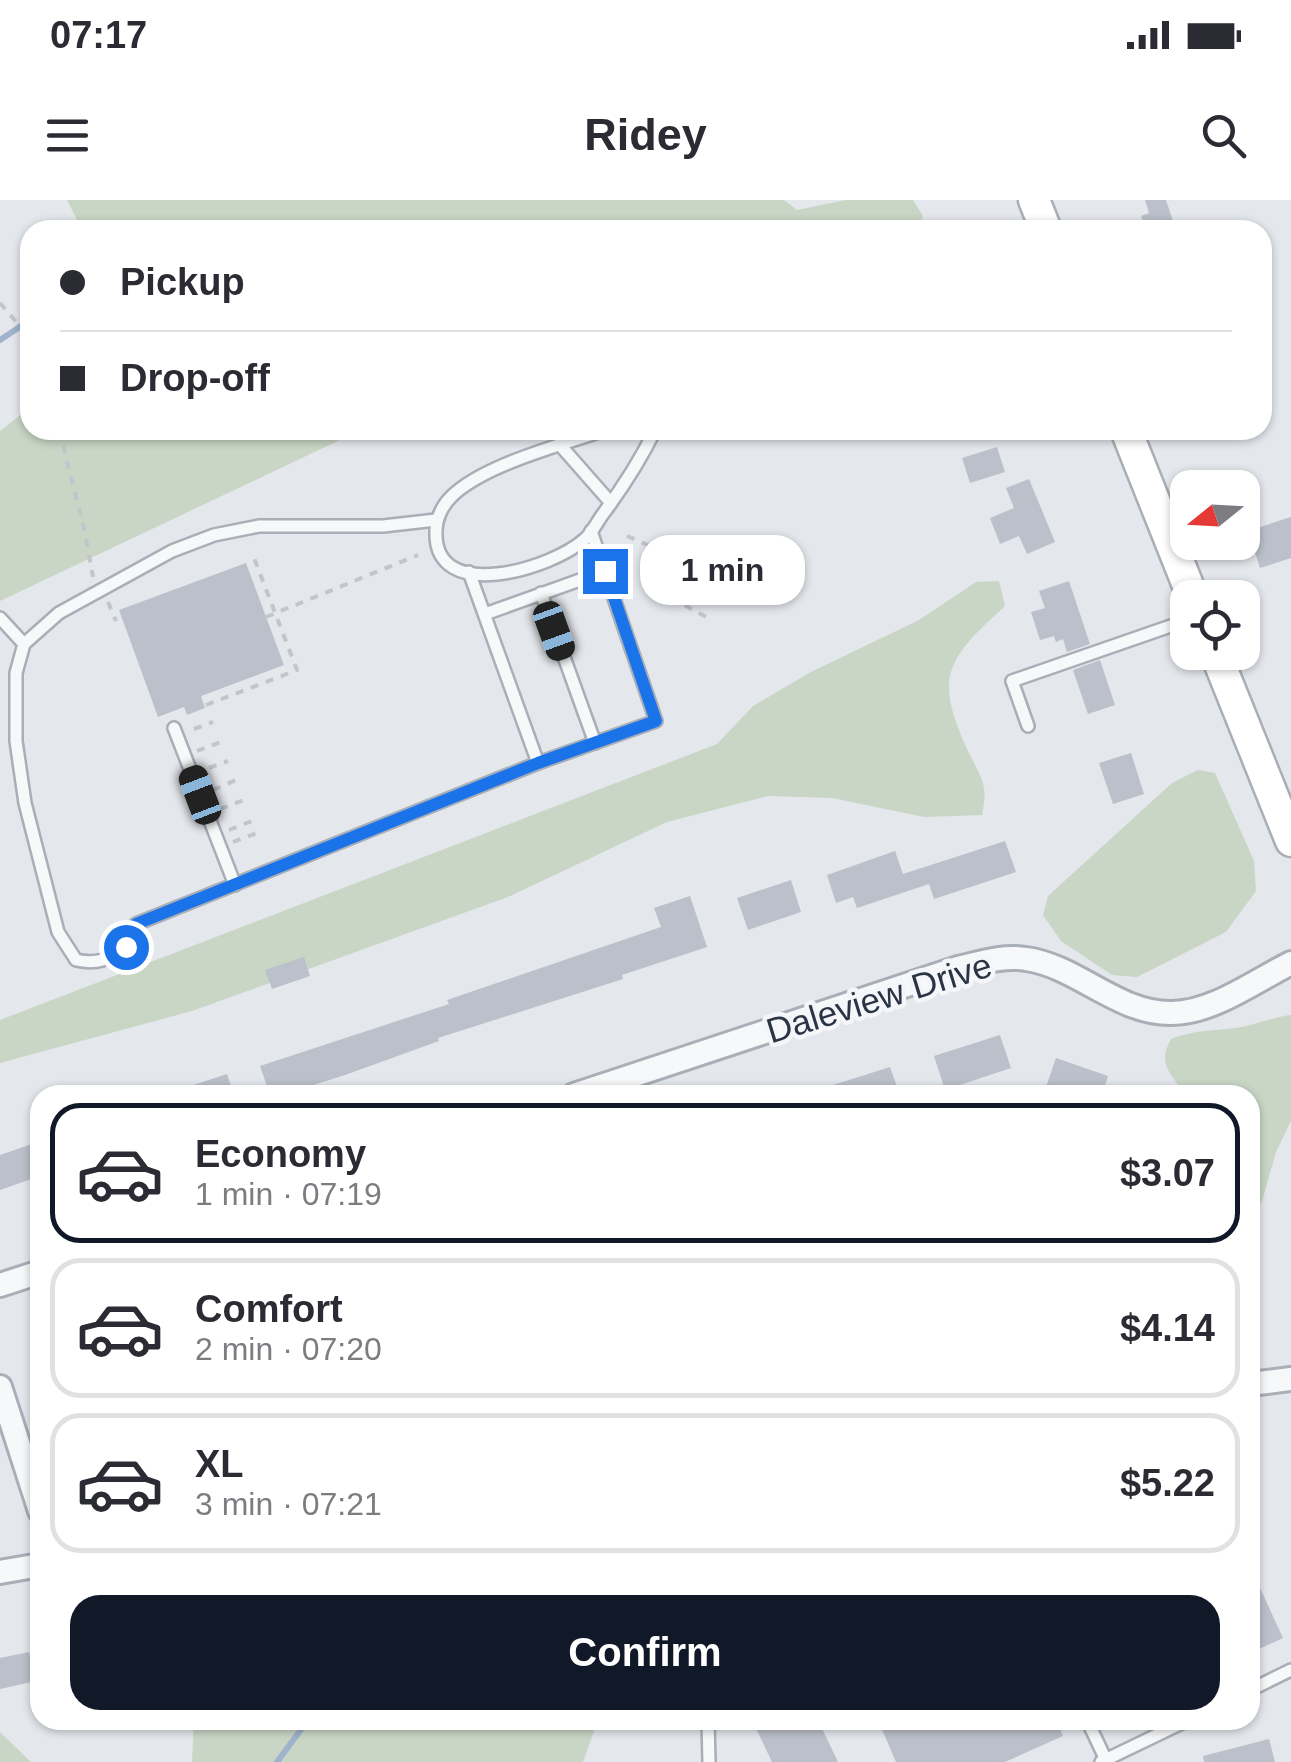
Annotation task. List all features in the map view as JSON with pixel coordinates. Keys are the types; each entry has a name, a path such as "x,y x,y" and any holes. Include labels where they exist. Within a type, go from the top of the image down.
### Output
{"street":[{"path":"1130,440 1186,580"},
{"path":"1223,670 1291,841"},
{"name":"Daleview Drive","path":"604,1085 958,968 994,960 1032,960 1140,1010 1168,1014 1208,1005 1291,964"},
{"path":"0,1285 30,1275"},
{"path":"1260,1383 1291,1380"},
{"path":"0,1388 30,1480"},
{"path":"0,1572 30,1567"}],"lane":[{"path":"575,440 472,481 450,498 436,520 435,543 443,558 457,570 500,575 530,569 574,546 591,531 637,467 649,440"},
{"path":"560,445 611,503"},
{"path":"436,520 382,526 259,526 214,535 172,550 59,613 24,644 16,673 16,741 23,788 58,932 76,960 89,963 110,957 126,947 136,924 538,763 656,721 591,531"},
{"path":"484,614 605,571"},
{"path":"469,572 538,763"},
{"path":"541,594 594,743"},
{"path":"0,618 24,644"},
{"path":"1028,726 1012,681 1170,626"},
{"path":"176,731 234,886"},
{"path":"1260,1685 1291,1670"},
{"path":"708,1730 709,1762"},
{"path":"1092,1730 1104,1761 1168,1730"}],"path":[{"path":"0,303 20,324"},
{"path":"62,440 84,528 90,570 116,620"},
{"path":"627,536 648,545 675,600 710,619"},
{"path":"266,617 418,555"},
{"path":"206,705 297,670 254,558"},
{"path":"176,731 213,722"},
{"path":"185,755 221,742"},
{"path":"192,774 228,761"},
{"path":"200,795 236,780"},
{"path":"207,814 244,800"},
{"path":"218,841 252,821"},
{"path":"218,841 257,833"}],"green space":[{"path":"67,200 784,200 797,210 846,200 913,200 923,216 922,220 77,220"},
{"path":"20,415 20,440 340,440 0,601 0,431"},
{"path":"999,581 1005,606 958,657 949,688 958,728 983,784 982,815 924,817 832,798 768,796 667,822 508,897 192,1011 0,1063 0,1020 717,744 753,706 811,672 919,620 976,582"},
{"path":"1198,770 1215,773 1254,861 1256,891 1226,932 1137,977 1112,975 1061,941 1043,915 1048,896 1172,783"},
{"path":"1291,1015 1291,1121 1276,1152 1260,1204 1260,1085 1179,1085 1167,1068 1165,1056 1171,1039 1179,1036"},
{"path":"194,1730 594,1730 583,1762 192,1762"},
{"path":"0,1732 31,1762 0,1762"}],"building":[{"path":"1145,200 1166,200 1173,220 1142,220 1141,216 1149,213"},
{"path":"997,447 1005,472 970,483 962,458"},
{"path":"1029,479 1055,542 1027,554 1019,536 1000,544 990,518 1014,508 1006,488"},
{"path":"1291,517 1291,558 1260,568 1260,527"},
{"path":"246,563 284,665 201,696 205,708 187,715 184,707 158,717 119,610"},
{"path":"1069,581 1090,644 1067,652 1063,639 1056,642 1054,636 1040,640 1031,612 1045,608 1039,591"},
{"path":"1100,660 1115,705 1088,714 1073,670"},
{"path":"1131,753 1144,794 1113,804 1099,763"},
{"path":"1005,841 1016,872 934,899 929,884 857,908 853,897 836,903 827,875 895,851 903,874"},
{"path":"791,880 801,912 748,930 737,898"},
{"path":"690,896 707,947 622,975 623,979 438,1038 439,1041 314,1085 267,1085 260,1066 449,1004 447,1000 661,927 654,908"},
{"path":"304,957 310,976 272,989 265,970"},
{"path":"1000,1035 1011,1068 960,1085 943,1085 934,1056"},
{"path":"1056,1058 1108,1076 1105,1085 1047,1085"},
{"path":"890,1067 896,1085 833,1085"},
{"path":"227,1074 231,1085 193,1085"},
{"path":"30,1145 30,1180 0,1190 0,1155"},
{"path":"1260,1588 1283,1638 1260,1648"},
{"path":"29,1652 30,1682 0,1689 0,1658"},
{"path":"757,1730 823,1730 838,1762 772,1762"},
{"path":"882,1730 1060,1730 1063,1736 1005,1762 896,1762"},
{"path":"1269,1739 1275,1762 1204,1762 1203,1756"}],"waterway":[{"path":"0,340 20,327"},
{"path":"277,1762 301,1730"}],"route":[{"path":"126,947 136,924 538,763 656,721 605,571"}]}
